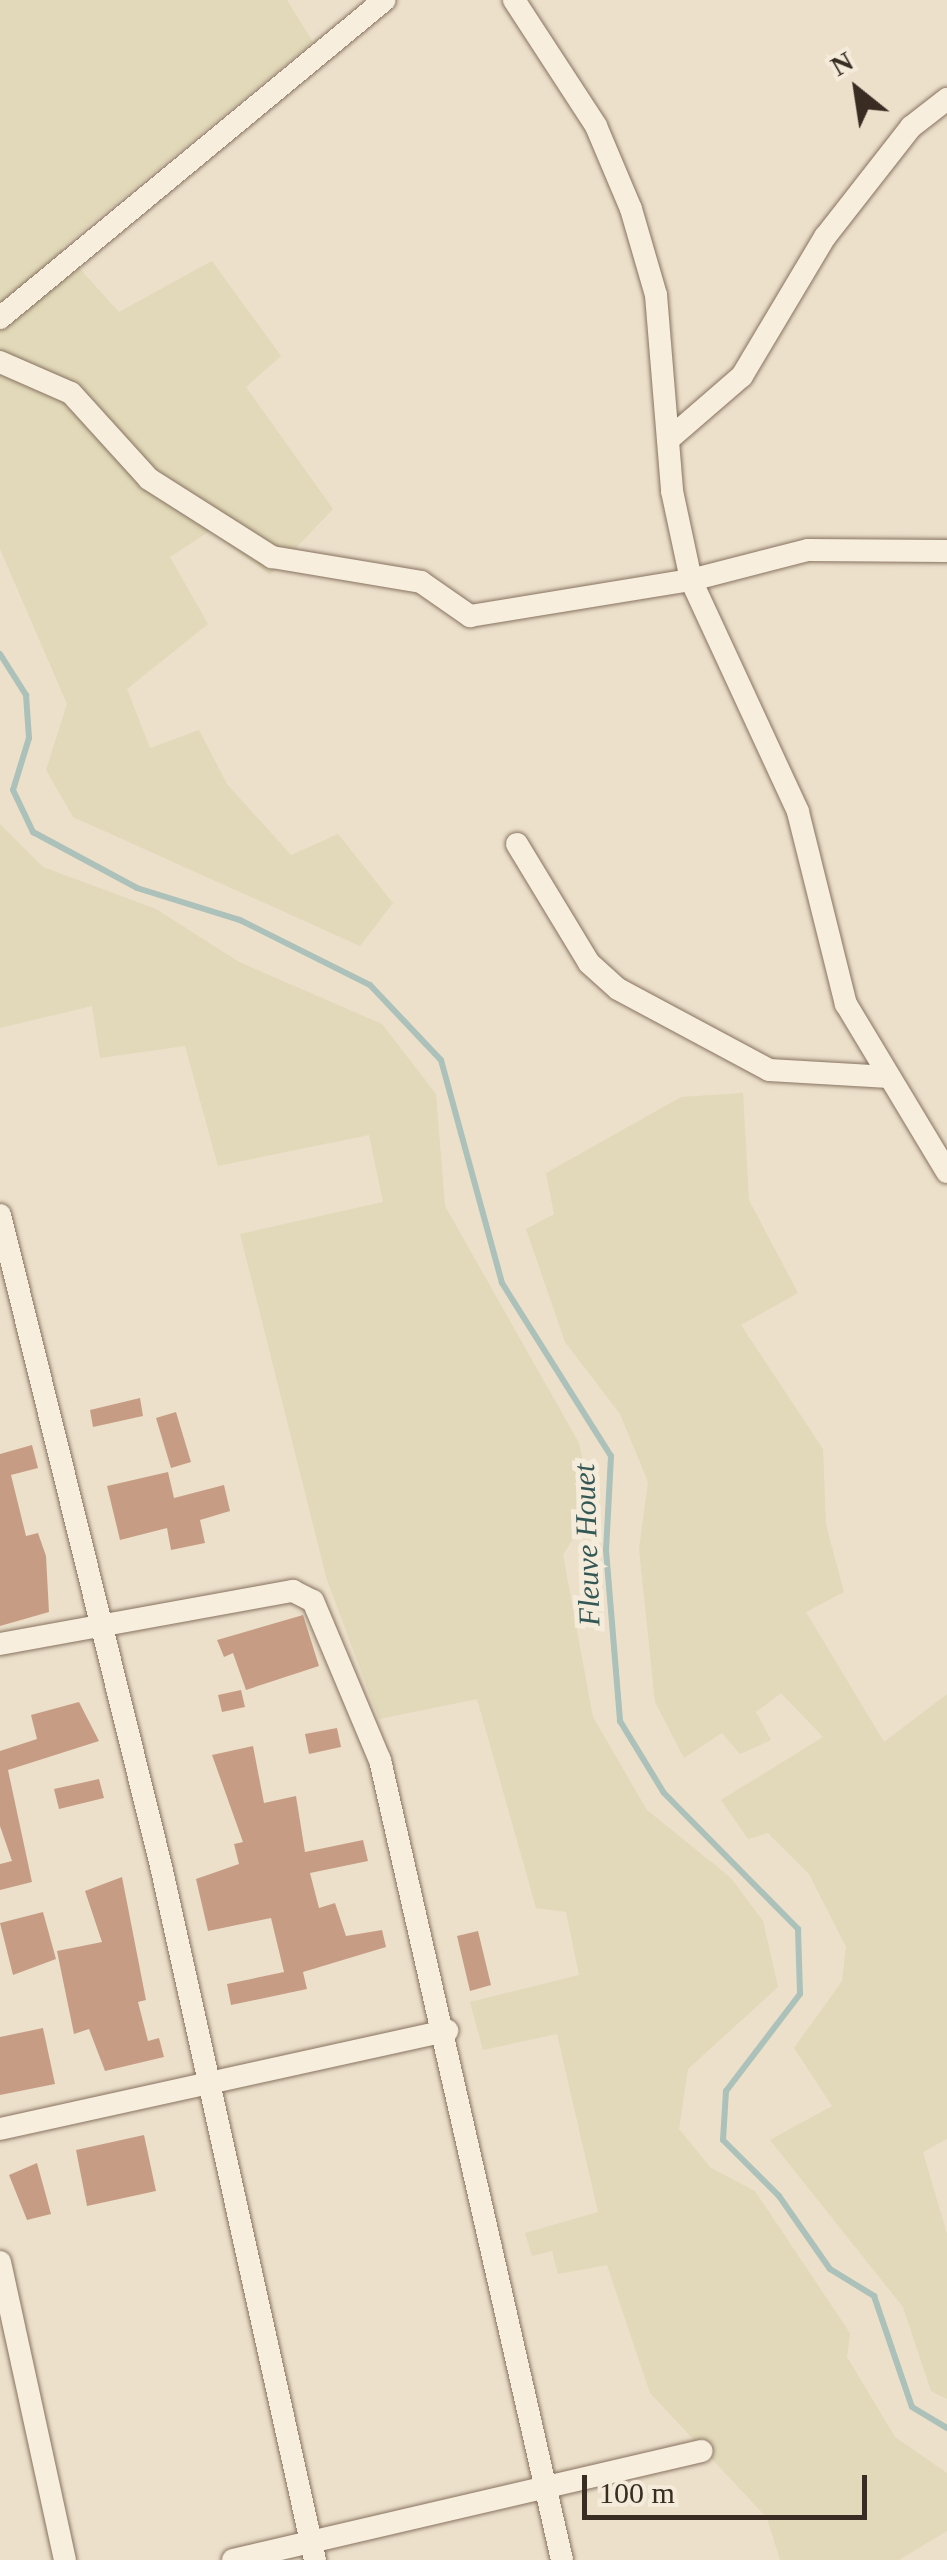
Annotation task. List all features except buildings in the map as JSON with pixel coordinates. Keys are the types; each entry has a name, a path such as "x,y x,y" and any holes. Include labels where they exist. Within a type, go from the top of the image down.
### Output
{"street":[{"path":"0,318 384,0"},
{"path":"514,0 596,126 631,208 659,309 668,440 691,580 798,812 846,1004 947,1172"},
{"path":"668,440 742,376 811,255 911,127 947,99"},
{"path":"0,362 71,392 149,479 272,557 421,582 470,616 691,580 808,550 947,551"},
{"path":"517,844 588,963 618,989 769,1070 889,1077"},
{"path":"0,1215 209,2082 312,2550"},
{"path":"0,1644 101,1623 308,1596 380,1760 447,2031 562,2560"},
{"path":"0,2129 447,2031"},
{"path":"0,2262 65,2560"},
{"path":"233,2560 312,2550 544,2484 701,2451"}],"shaded area":[{"path":"0,0 287,0 313,42 61,248 119,312 212,261 281,356 246,387 333,509 270,575 210,531 170,557 208,624 127,689 150,748 199,730 227,784 291,855 338,834 393,903 360,946 73,817 46,770 67,704 0,549"},
{"path":"0,824 43,867 156,909 239,962 382,1024 436,1094 445,1206 579,1443 593,1506 563,1555 593,1717 647,1810 731,1878 763,1921 778,1987 688,2069 679,2129 711,2168 755,2191 850,2333 847,2357 895,2437 947,2473 947,2531 899,2560 780,2560 767,2518 650,2393 607,2265 558,2274 552,2251 532,2256 525,2233 598,2212 557,2034 483,2050 470,2002 579,1975 566,1912 536,1908 477,1699 379,1719 327,1580 240,1234 383,1202 369,1135 218,1166 185,1046 100,1058 92,1006 0,1028"},
{"path":"743,1093 749,1200 798,1293 741,1325 823,1449 826,1525 844,1592 806,1612 884,1742 947,1694 947,2139 923,2152 947,2234 947,2399 931,2391 903,2307 770,2140 832,2106 794,2048 842,1981 846,1947 809,1874 768,1833 748,1839 721,1800 823,1737 781,1693 756,1712 771,1740 740,1754 722,1733 684,1758 655,1702 639,1549 648,1482 620,1414 565,1342 526,1229 554,1214 546,1173 681,1097"}],"waterway":[{"name":"Fleuve Houet","path":"0,654 26,695 29,738 13,790 33,832 137,888 240,920 370,985 441,1060 502,1283 611,1456 606,1550 620,1721 664,1793 798,1929 800,1994 726,2091 723,2140 779,2196 830,2269 874,2296 912,2407 947,2428"}]}
